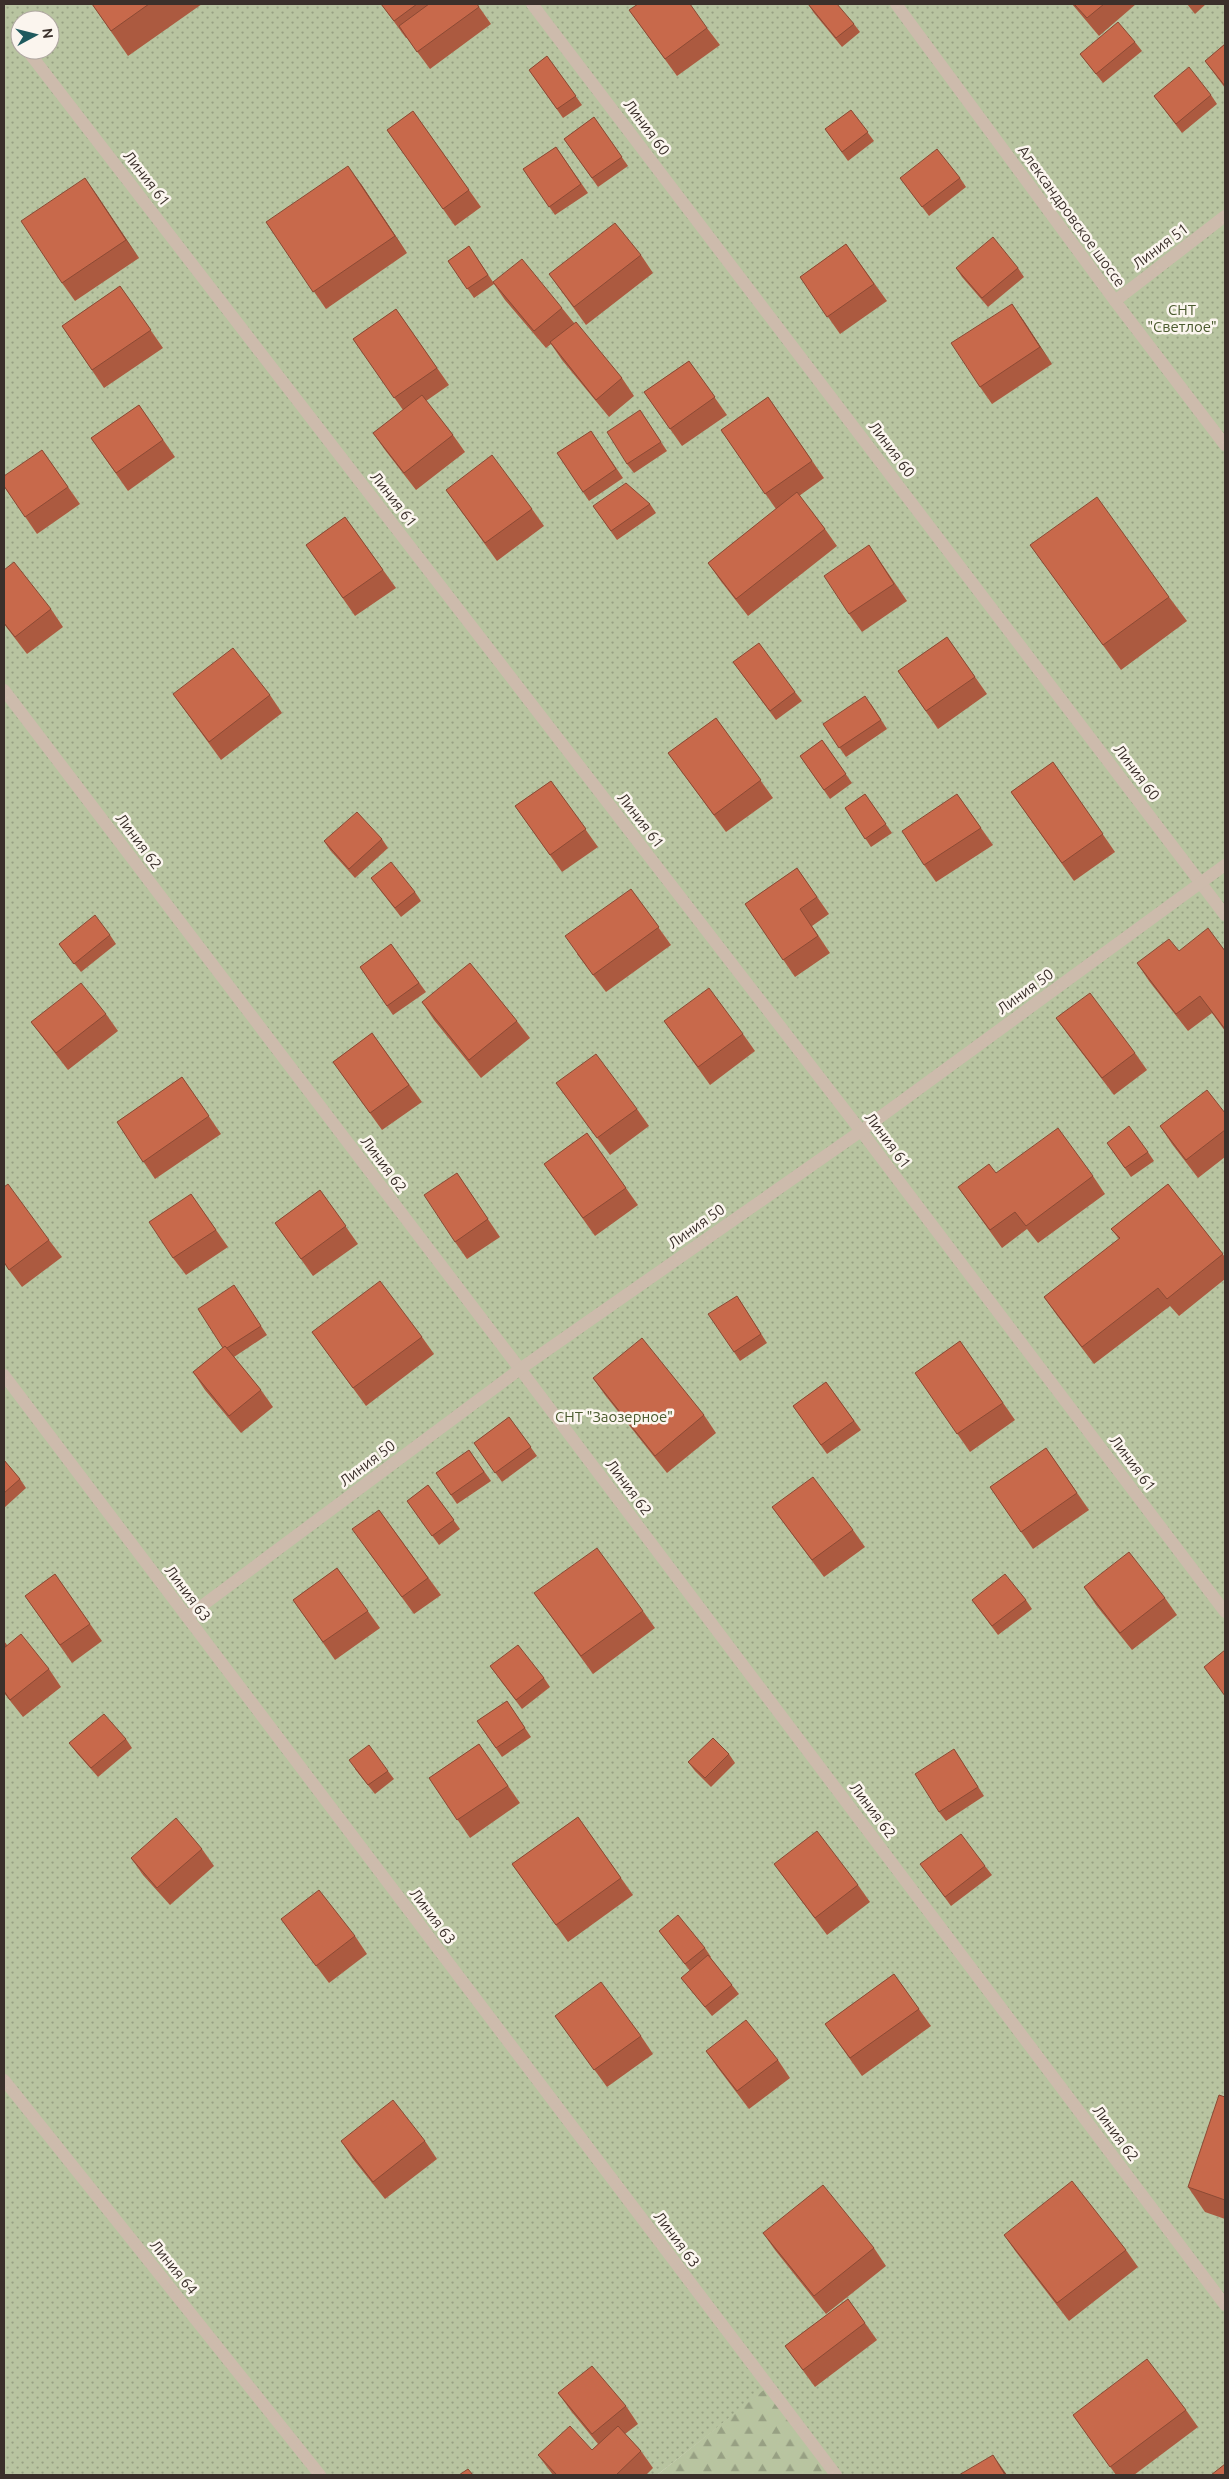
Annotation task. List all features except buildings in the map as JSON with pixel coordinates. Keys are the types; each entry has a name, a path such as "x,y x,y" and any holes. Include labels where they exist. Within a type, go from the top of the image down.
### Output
{"street":[{"name":"Линия 60","path":"532,4 1225,915"},
{"name":"Александровское шоссе","path":"896,4 1115,301 1225,445"},
{"name":"Линия 61","path":"35,60 861,1131 1225,1612"},
{"name":"Линия 51","path":"1115,301 1225,216"},
{"name":"Линия 62","path":"4,690 520,1369 1225,2305"},
{"name":"Линия 50","path":"187,1617 520,1369 861,1131 1225,865"},
{"name":"Линия 63","path":"4,1375 836,2475"},
{"name":"Линия 64","path":"4,2080 320,2475"}],"green space":[{"name":"СНТ \"Заозерное\"","path":"4,4 1225,4 1225,2475 836,2475 769,2387 657,2475 4,2475"},
{"path":"769,2386 836,2475 657,2475"}],"park label":[{"name":"СНТ \"Светлое\"","path":"1182,318"}]}
